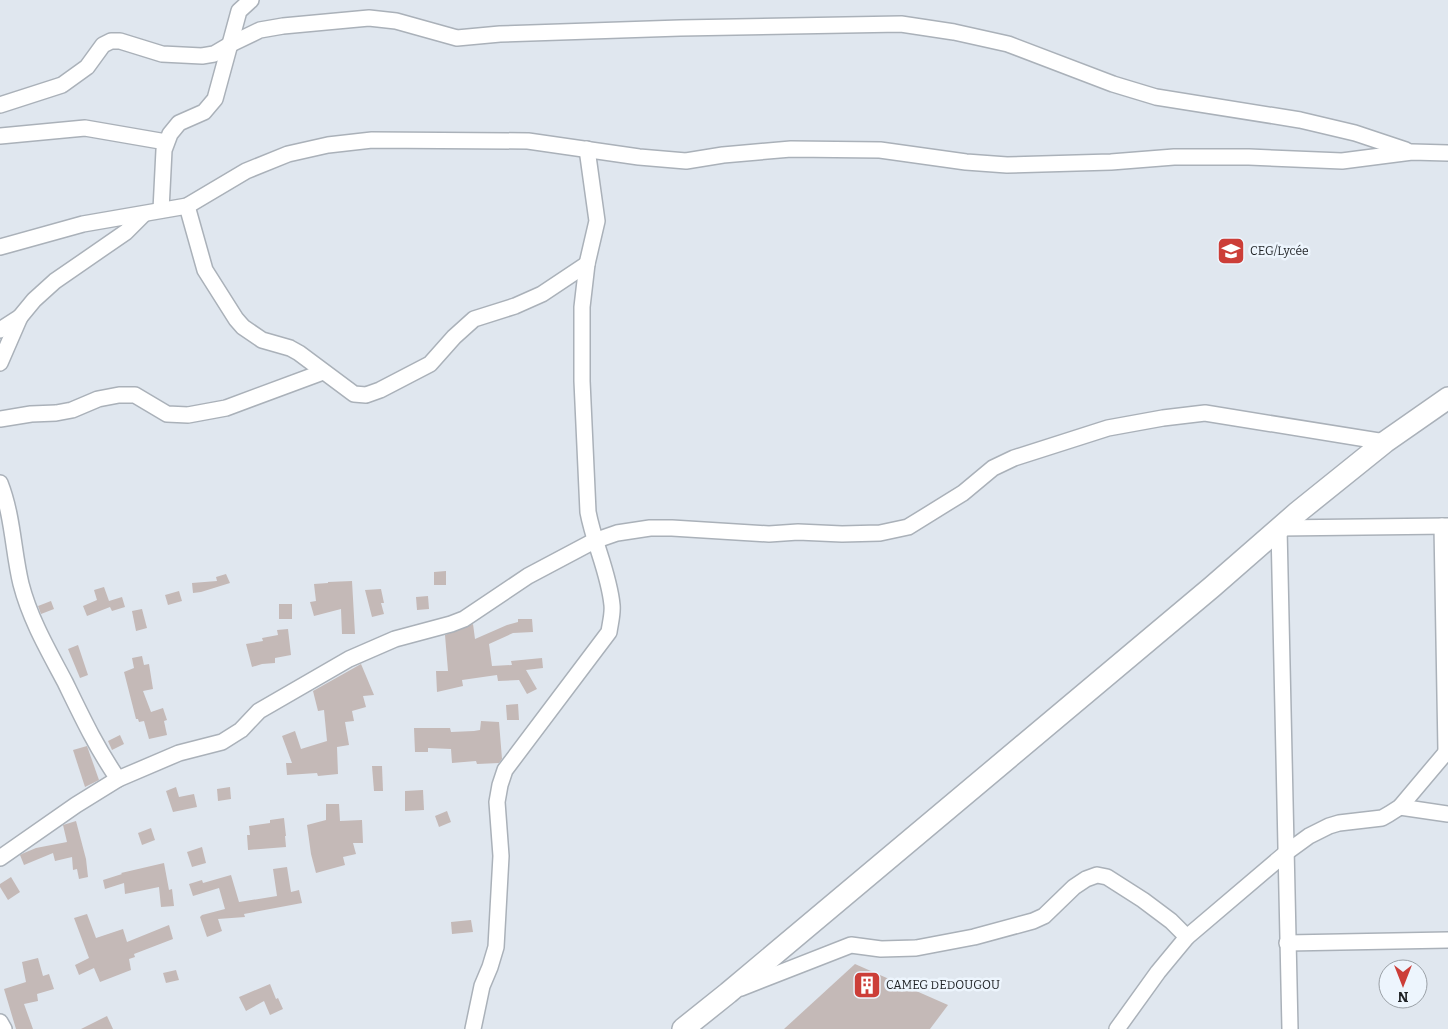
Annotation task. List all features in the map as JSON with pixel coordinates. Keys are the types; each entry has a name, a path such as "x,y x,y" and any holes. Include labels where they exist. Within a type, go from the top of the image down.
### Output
{"main road":[{"path":"682,1029 728,993 1212,587 1279,528 1385,442 1448,398"}],"street":[{"path":"161,210 166,142 180,122 204,112 215,99 239,11 251,0"},
{"path":"0,105 62,85 87,67 103,45 111,41 120,41 162,54 202,56 214,54 260,30 369,18 396,21 456,38 500,34 671,28 901,24 954,32 1008,44 1113,84 1156,97 1300,120 1355,133 1412,152"},
{"path":"0,136 85,128 166,142"},
{"path":"0,246 109,218 187,206 246,171 288,154 328,145 372,140 528,141 639,157 686,161 723,155 791,149 880,150 966,162 1007,165 1111,162 1174,157 1249,157 1342,161 1412,152 1448,153"},
{"path":"473,1029 482,986 496,947 501,856 497,802 505,770 609,632 612,607 606,573 594,541 588,512 582,381 582,307 587,264 597,221 587,149"},
{"path":"187,206 205,270 242,328 262,340 299,352 354,394 366,395 380,390 430,364 454,337 474,320 515,306 542,294 587,264"},
{"path":"0,363 20,318 34,300 55,281 126,232 144,214"},
{"path":"0,330 20,318"},
{"path":"0,419 72,410 98,399 119,395 135,396 167,414 195,414 226,408 323,372"},
{"path":"0,858 45,825 118,779 179,753 222,742 241,730 259,711 349,658 396,639 464,619 528,576 594,541 616,533 650,528 672,528 769,534 798,532 880,533 908,527 963,493 993,468 1014,458 1108,428 1205,413 1385,442"},
{"path":"0,483 8,510 22,584 29,609 41,637 91,736 118,779"},
{"path":"1117,1029 1187,937 1286,852 1309,836 1329,826 1382,818 1400,806 1420,785 1447,750 1445,526 1279,528 1286,852 1287,943 1290,1029"},
{"path":"1400,806 1448,814"},
{"path":"728,993 851,945 881,949 916,948 974,937 1033,921 1044,916 1074,887 1086,879 1097,875 1107,877 1143,900 1171,921 1187,937"},
{"path":"1287,943 1448,940"},
{"path":"0,1022 4,1029"}],"building":[{"path":"446,571 446,585 434,585 434,572"},
{"path":"226,574 230,583 193,593 192,583 217,581 216,577"},
{"path":"352,581 355,634 342,634 341,609 314,616 310,602 316,601 314,584"},
{"path":"104,587 109,601 122,597 125,607 112,611 110,607 87,616 83,606 97,600 94,590"},
{"path":"381,589 384,603 381,603 384,614 372,617 365,590"},
{"path":"179,591 182,601 168,605 165,595"},
{"path":"428,596 429,609 417,610 416,597"},
{"path":"51,601 54,609 41,614 38,606"},
{"path":"279,604 292,604 292,619 279,619"},
{"path":"142,609 147,628 136,631 132,611"},
{"path":"518,619 532,619 533,632 513,633 489,644 492,666 512,665 511,661 542,658 543,668 526,670 537,689 527,694 519,680 498,681 497,675 462,680 463,686 437,692 436,671 448,671 445,635 473,624 475,639 518,622"},
{"path":"288,629 291,655 275,658 275,663 252,667 246,644 263,641 262,638 278,635 277,630"},
{"path":"78,645 88,675 80,678 68,649"},
{"path":"142,656 144,665 149,664 153,689 143,691 151,712 163,708 167,720 164,721 167,735 149,739 144,721 139,722 136,719 124,672 134,668 132,658"},
{"path":"361,664 374,695 363,696 366,707 352,711 354,721 345,722 349,745 337,747 338,774 318,776 317,773 287,775 286,763 292,763 282,736 295,731 301,749 327,741 324,710 318,711 313,691"},
{"path":"518,704 519,720 507,720 506,705"},
{"path":"481,721 499,722 502,759 499,763 477,764 476,761 452,763 451,749 428,748 428,752 415,752 414,728 450,728 451,732 474,731 480,730"},
{"path":"120,735 124,744 112,750 108,741"},
{"path":"87,746 99,780 85,787 73,750"},
{"path":"372,766 382,766 383,791 374,791"},
{"path":"176,787 179,797 194,794 197,807 173,812 166,791"},
{"path":"230,787 231,799 218,801 217,789"},
{"path":"423,790 424,810 405,811 405,791"},
{"path":"326,804 339,804 340,821 362,820 363,843 353,843 356,854 343,857 345,865 316,873 307,825 326,820"},
{"path":"447,811 451,822 439,827 435,816"},
{"path":"284,818 286,847 248,850 247,835 250,835 249,826 270,823 270,820"},
{"path":"76,821 86,859 88,877 79,879 77,869 73,870 72,857 55,861 53,853 24,865 20,855 36,848 67,842 63,825"},
{"path":"151,828 155,840 142,845 138,833"},
{"path":"202,847 206,863 192,867 187,852"},
{"path":"164,863 169,890 172,889 174,906 161,907 159,887 125,894 124,883 105,889 103,880 121,873"},
{"path":"287,867 291,892 299,890 302,903 244,914 245,917 218,919 222,931 207,937 200,917 225,909 219,888 193,896 189,884 202,880 203,883 231,875 239,902 277,896 273,869"},
{"path":"11,877 20,892 8,900 0,884"},
{"path":"87,914 96,938 123,929 127,942 169,925 173,939 134,954 135,957 129,959 131,970 100,982 94,968 79,975 75,965 89,958 74,918"},
{"path":"471,920 473,932 452,934 451,922"},
{"path":"38,958 43,976 49,974 54,989 37,994 38,1001 24,1004 33,1029 16,1029 4,989 26,982 22,962"},
{"name":"CAMEG DEDOUGOU","path":"855,964 948,1005 930,1029 784,1029"},
{"path":"176,970 179,980 166,983 163,973"},
{"path":"270,984 276,999 278,998 283,1009 270,1015 264,1001 246,1011 239,997"},
{"path":"107,1016 113,1029 81,1029"}],"place":[{"name":"CEG/Lycée","path":"1231,251"},
{"name":"CAMEG DEDOUGOU","path":"867,985"}]}
